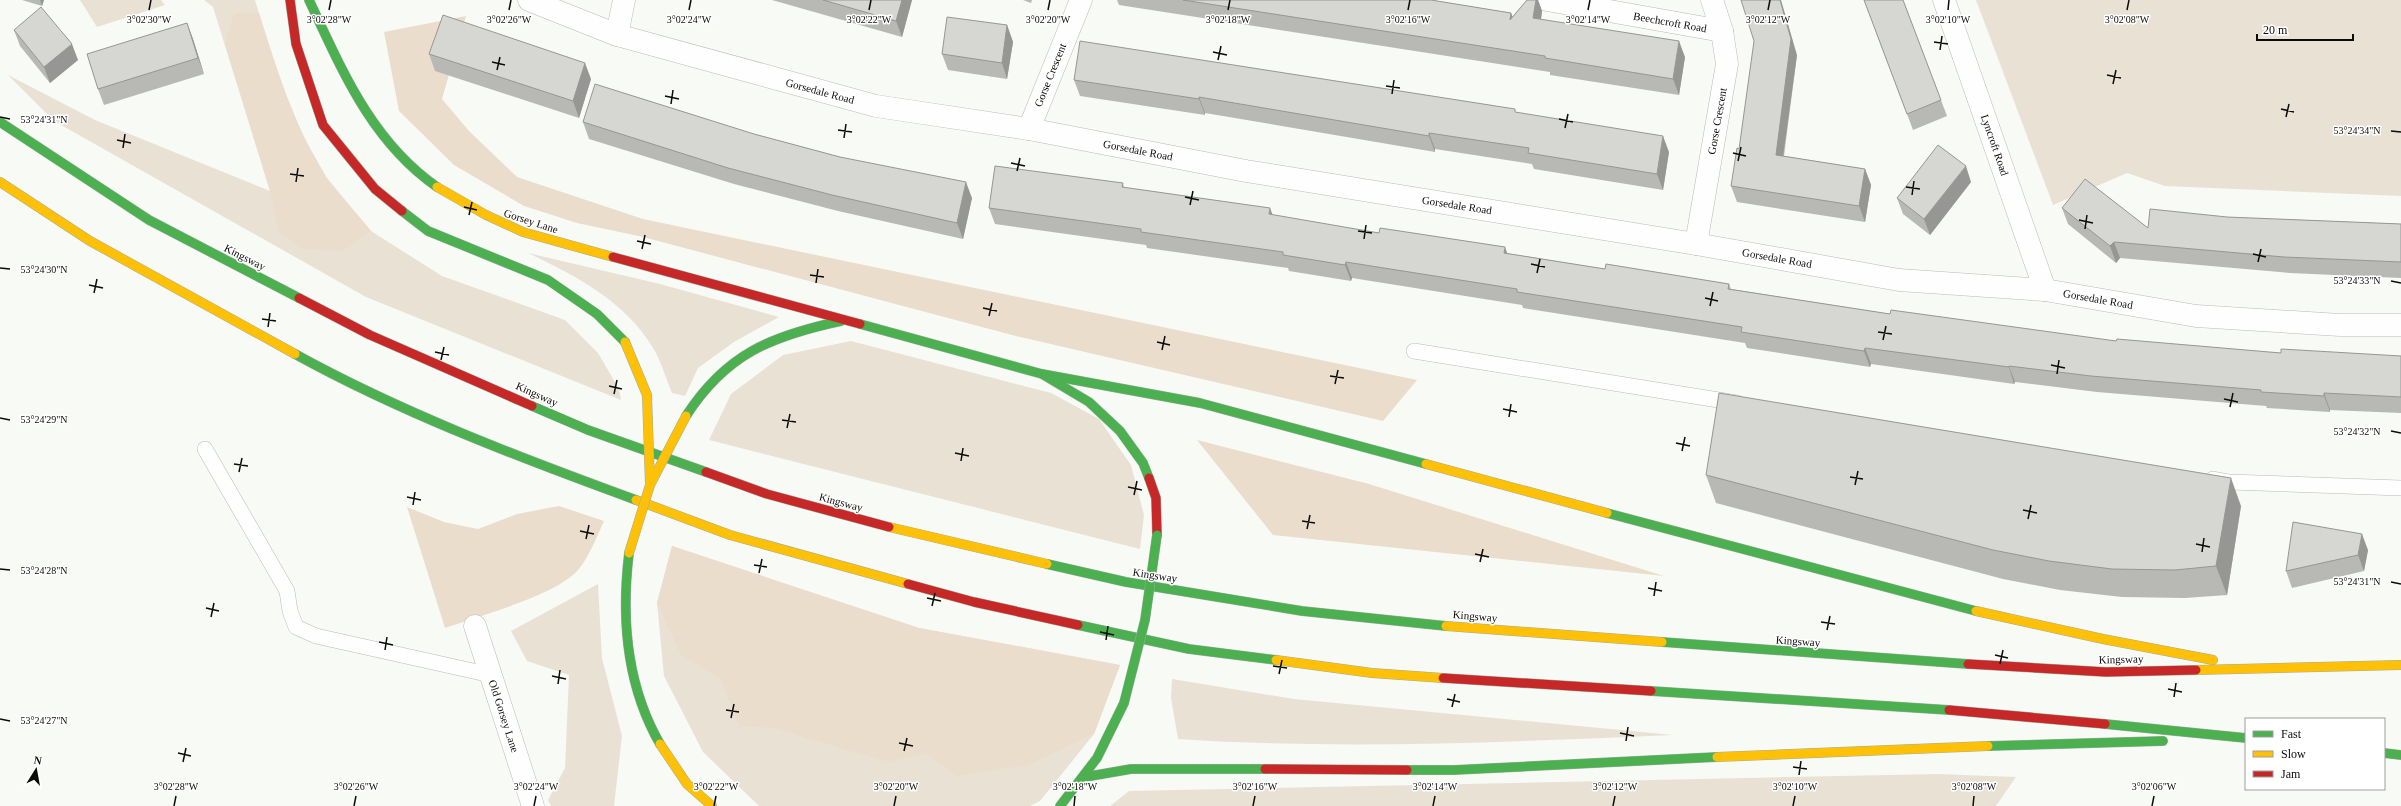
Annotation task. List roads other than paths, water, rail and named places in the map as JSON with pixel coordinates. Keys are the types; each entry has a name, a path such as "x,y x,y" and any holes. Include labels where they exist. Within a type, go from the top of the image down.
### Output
{"main road":[{"path":"290,0 296,44 323,125 375,189 428,231 548,280 597,314 624,341 647,395 650,485"},
{"name":"Gorsey Lane","path":"308,0 362,105 388,142 416,170 450,196 488,218 523,232 1042,374"},
{"name":"Kingsway","path":"0,122 149,220 370,335 588,430 768,494 921,536 1133,583 1302,611 1470,628 1886,659 2106,672 2401,665"},
{"path":"0,182 90,241 353,386 562,473 730,535 974,602 1188,649 1372,673 1985,712 2245,738"},
{"path":"712,806 687,784 660,745 641,706 628,658 624,614 624,584 629,553 650,485 686,416 704,389 727,366 753,349 803,328 846,320"},
{"path":"1042,374 1200,403 1950,605 2103,639 2255,668"},
{"path":"1042,374 1089,402 1120,431 1140,458 1156,498 1157,535 1154,564 1134,673 1124,703 1108,740 1086,777 1060,806"},
{"path":"1086,777 1131,769 1454,770 1914,748 2245,738"},
{"path":"2385,753 2401,755"}],"street":[{"name":"Gorsedale Road","path":"529,0 617,34 876,106 1029,129 1246,171 1696,244 1899,280 2045,290 2196,316 2340,324 2401,325"},
{"path":"617,34 624,0"},
{"name":"Gorse Crescent","path":"1029,129 1081,0"},
{"name":"Beechcroft Road","path":"1547,0 1722,31"},
{"name":"Gorse Crescent","path":"1696,244 1727,64 1722,31 1712,0"},
{"name":"Lyncroft Road","path":"1944,0 2045,290"},
{"name":"Old Gorsey Lane","path":"475,626 533,806"}],"lane":[{"path":"1414,352 1751,405"},
{"path":"205,450 287,591 290,611 296,627 316,636 491,675"},
{"path":"2198,477 2229,482 2401,488"}]}
